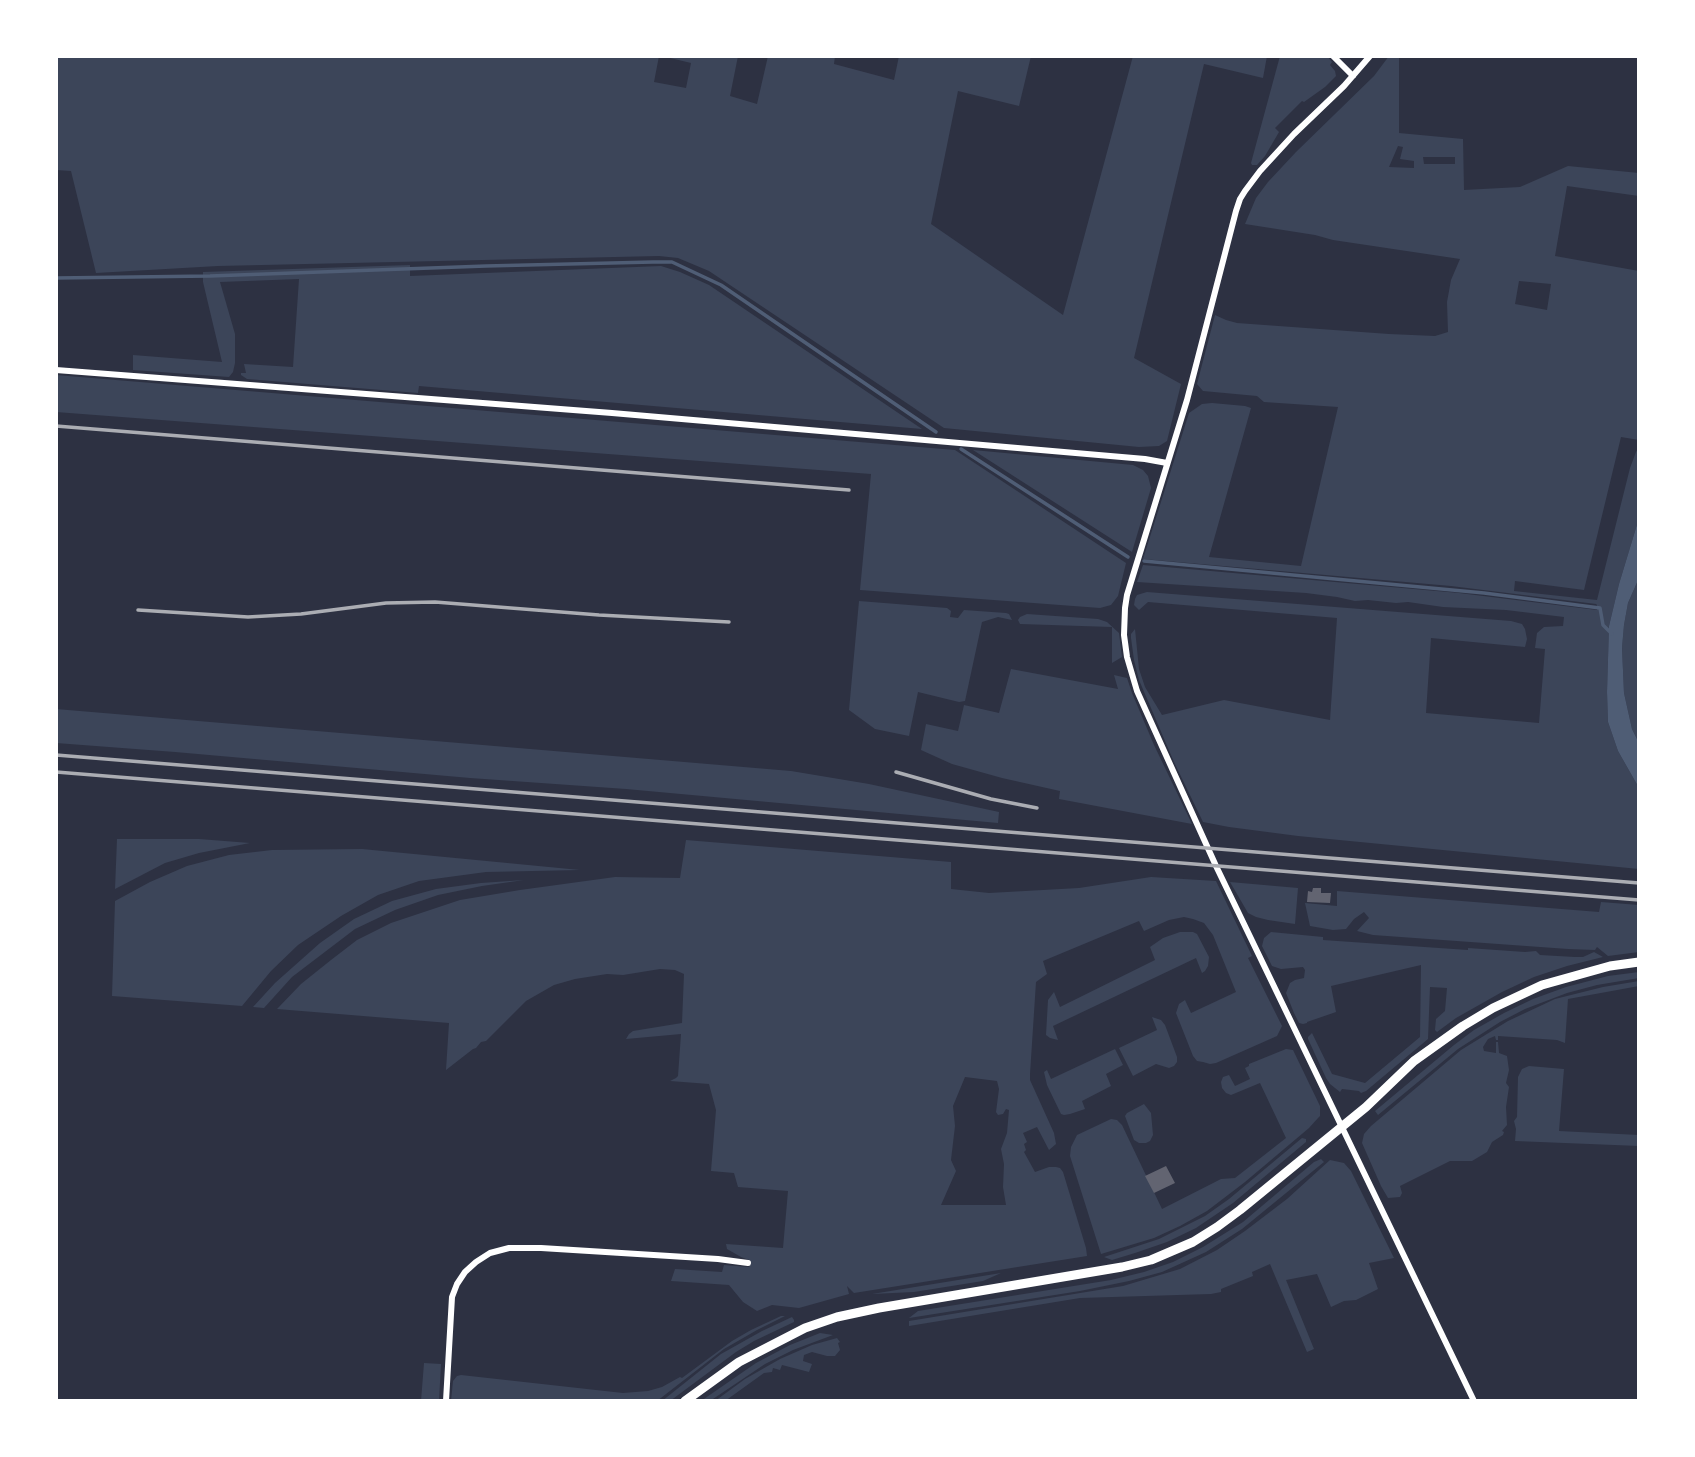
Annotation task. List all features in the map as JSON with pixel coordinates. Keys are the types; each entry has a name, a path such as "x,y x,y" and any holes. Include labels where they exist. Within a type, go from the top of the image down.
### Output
{"main road":[{"path":"685,1401 738,1362 805,1328 837,1317 1122,1267 1151,1260 1193,1242 1268,1188 1366,1107 1414,1061 1463,1026 1493,1008 1542,985 1610,966 1639,962"}],"street":[{"path":"1333,56 1353,76"},
{"path":"1370,56 1260,171 1245,191 1236,211 1188,396 1126,603 1124,635 1141,702 1216,866 1474,1401"},
{"path":"56,370 611,413 1167,463"},
{"path":"446,1401 452,1297 466,1272 490,1253 509,1248 541,1248 748,1263"}],"shaded area":[{"path":"56,56 659,56 654,82 686,88 691,63 662,56 738,56 730,96 757,104 768,56 835,56 834,64 894,80 899,56 1031,56 1019,106 958,91 931,224 1063,315 1133,56 1267,56 1263,78 1204,64 1134,358 1181,384 1167,441 1159,446 1139,447 944,428 709,271 678,258 659,256 218,266 96,273 71,171 56,170"},
{"path":"1280,56 1327,56 1336,76 1325,87 1302,101 1275,128 1279,132 1265,156 1257,165 1252,165 1251,163"},
{"path":"1389,56 1399,56 1399,133 1463,139 1464,190 1520,187 1568,166 1639,173 1639,196 1567,186 1555,256 1639,271 1639,440 1621,437 1584,590 1515,581 1514,591 1597,600 1630,468 1639,447 1639,518 1609,626 1607,692 1608,722 1618,751 1639,788 1639,869 1298,836 1203,822 1139,680 1131,638 1135,629 1139,669 1145,687 1162,715 1224,700 1330,720 1337,618 1148,602 1139,610 1134,605 1135,599 1137,595 1147,592 1511,621 1522,624 1525,629 1525,647 1431,638 1426,713 1539,723 1545,649 1535,648 1537,633 1544,627 1563,626 1564,617 1408,602 1355,601 1306,593 1137,582 1143,565 1459,593 1597,610 1596,604 1451,586 1143,559 1189,413 1202,404 1212,403 1251,408 1209,557 1301,566 1338,407 1264,402 1257,396 1203,391 1197,384 1215,315 1237,323 1435,336 1448,332 1447,302 1451,280 1460,259 1245,224 1256,198 1268,182 1374,76","holes":["1398,146 1403,147 1400,159 1414,161 1414,168 1389,167","1423,157 1455,157 1455,164 1424,164","1519,281 1551,284 1547,310 1515,304"]},
{"path":"410,265 410,276 661,266 680,272 709,285 922,429 419,386 418,393 247,379 241,375 246,373 244,364 293,367 299,279 220,282 235,334 235,363 229,377 133,370 133,355 222,362 203,272"},
{"path":"56,375 955,450 1126,563 1118,596 1111,605 1100,608 860,590 871,474 56,412"},
{"path":"973,450 1133,465 1143,470 1148,476 1151,488 1132,552"},
{"path":"1639,518 1639,578 1628,603 1622,648 1624,693 1632,729 1639,743 1639,788 1618,751 1608,722 1607,692 1609,626"},
{"path":"1639,578 1639,743 1632,729 1624,693 1622,648 1628,603"},
{"path":"859,601 947,608 951,611 950,617 958,618 964,610 1006,613 1012,620 998,617 982,622 965,701 959,702 918,692 909,736 875,729 849,710"},
{"path":"1027,614 1107,622 1119,633 1122,657 1112,663 1112,627 1020,624 1020,617"},
{"path":"1011,669 1118,689 1114,675 1127,678 1154,745 1192,824 1059,799 1060,791 952,764 921,750 926,724 958,731 964,705 999,713"},
{"path":"56,709 791,771 869,784 999,812 998,823 626,789 56,743"},
{"path":"117,839 199,839 250,843 165,863 115,889"},
{"path":"686,840 951,862 951,889 989,893 1079,888 1151,877 1216,881 1252,956 1248,958 1282,1026 1277,1036 1216,1063 1197,1061 1176,1013 1179,1004 1185,1000 1191,1013 1236,992 1213,935 1204,923 1193,919 1184,917 1169,920 1144,931 1139,921 1043,961 1047,974 1036,982 1030,1080 1054,1133 1056,1144 1049,1150 1037,1127 1023,1133 1027,1142 1024,1144 1024,1152 1035,1172 1056,1167 1063,1172 1087,1256 854,1293 847,1286 849,1294 799,1308 772,1305 757,1311 743,1302 729,1285 671,1281 675,1269 722,1272 724,1265 749,1267 749,1260 727,1249 726,1244 783,1248 788,1191 738,1187 734,1173 711,1171 716,1110 709,1084 670,1081 678,1076 681,1034 626,1039 633,1031 682,1023 684,974 660,969 623,975 607,974 554,985 526,1001 486,1041 481,1042 446,1070 449,1023 277,1009 301,984 357,940 391,923 460,900 615,877 680,878","holes":["965,1077 997,1081 999,1089 996,1112 998,1115 1003,1114 1006,1109 1009,1110 1007,1133 1001,1149 1006,1205 941,1205 956,1171 951,1160 955,1126 953,1106"]},
{"path":"362,849 580,870 486,872 419,881 378,895 298,945 271,971 242,1006 112,996 115,901 187,866 229,855 272,850"},
{"path":"524,880 438,895 395,910 355,929 292,977 264,1008 253,1007 275,983 320,943 354,919 392,901 436,889"},
{"path":"1230,882 1298,888 1295,924 1268,920 1248,913"},
{"path":"1337,891 1599,912 1601,902 1639,905 1639,952 1608,956 1597,947 1595,950 1568,949 1373,935 1357,931 1369,918 1364,912 1346,929 1310,926 1305,903 1337,906"},
{"path":"1180,932 1197,934 1209,957 1205,971 1202,973 1196,958 1053,1026 1058,1040 1046,1035 1048,1000 1054,992 1060,1007 1155,960 1150,947 1163,938"},
{"path":"1271,932 1323,937 1323,940 1468,950 1536,951 1540,955 1583,957 1594,952 1603,957 1534,977 1456,1018 1437,1032 1436,1019 1445,1011 1447,988 1430,987 1428,1039 1366,1091 1361,1093 1342,1089 1340,1092 1326,1078 1308,1037 1312,1033 1332,1074 1365,1083 1420,1037 1421,965 1331,986 1336,1012 1303,1024 1299,1023 1286,993 1290,983 1304,978 1305,970 1303,967 1281,969 1272,966 1262,946 1264,938"},
{"path":"1639,972 1639,978 1567,993 1500,1022 1458,1049 1378,1115 1375,1111 1454,1045 1504,1013 1566,987 1608,976"},
{"path":"1639,981 1639,986 1568,999 1565,1043 1557,1040 1498,1036 1498,1040 1495,1036 1488,1039 1483,1047 1484,1051 1496,1053 1498,1042 1499,1053 1507,1056 1509,1070 1506,1083 1509,1087 1507,1125 1502,1131 1503,1135 1492,1142 1487,1152 1472,1161 1450,1161 1400,1186 1400,1197 1388,1198 1362,1143 1364,1134 1371,1126 1461,1050 1508,1021 1555,999"},
{"path":"1152,1017 1161,1020 1165,1025 1177,1062 1169,1068 1156,1064 1133,1076 1119,1048 1157,1030"},
{"path":"1115,1049 1123,1065 1106,1074 1111,1086 1082,1101 1085,1109 1061,1114 1044,1072 1047,1070 1051,1079"},
{"path":"1286,1049 1293,1050 1320,1106 1320,1116 1245,1182 1207,1211 1154,1238 1101,1254 1070,1156 1077,1135 1111,1119 1117,1120 1122,1125 1162,1209 1221,1179 1235,1178 1286,1138 1260,1083 1231,1095 1222,1088 1221,1082 1223,1077 1229,1075 1235,1086 1250,1079 1245,1068 1249,1064"},
{"path":"1529,1066 1564,1069 1559,1131 1639,1135 1639,1146 1515,1141 1518,1077 1522,1069"},
{"path":"1144,1104 1151,1113 1153,1135 1150,1141 1139,1143 1134,1140 1125,1116"},
{"path":"1302,1138 1306,1139 1306,1142 1233,1203 1196,1228 1135,1253 1112,1260 1104,1257 1159,1239 1205,1216"},
{"path":"1321,1159 1324,1162 1242,1229 1206,1252 1162,1272 1080,1291 909,1318 918,1311 1111,1280 1173,1262 1243,1222"},
{"path":"1330,1160 1344,1163 1351,1171 1394,1258 1369,1263 1378,1289 1356,1300 1344,1301 1331,1307 1317,1274 1286,1280 1314,1349 1307,1352 1270,1264 1252,1272 1253,1276 1221,1289 1221,1292 1211,1294 1080,1298 909,1326 909,1321 1123,1286 1180,1269 1217,1250 1245,1231 1287,1199"},
{"path":"1001,1273 983,1281 914,1292 872,1294"},
{"path":"785,1316 724,1349 657,1401 451,1401 453,1381 461,1375 623,1393 648,1391 682,1378 732,1341"},
{"path":"792,1317 794,1322 754,1341 670,1401 662,1401 721,1354"},
{"path":"820,1333 833,1335 765,1364 710,1401 701,1401 756,1363"},
{"path":"837,1338 840,1350 835,1356 812,1352 804,1355 803,1361 812,1364 809,1372 782,1365 780,1370 773,1368 772,1372 764,1373 725,1401 715,1401 745,1379 780,1359"},
{"path":"424,1363 441,1364 439,1401 421,1401"}],"building":[{"path":"1313,888 1321,888 1321,893 1331,893 1330,903 1307,902 1308,891 1312,892"},
{"path":"1166,1166 1175,1183 1154,1193 1145,1176"}],"waterway":[{"path":"56,278 672,262 721,285 936,432"},
{"path":"961,449 1128,557"},
{"path":"1144,561 1484,593 1600,608 1603,625 1612,634"}],"railway":[{"path":"56,426 849,490"},
{"path":"138,610 248,617 301,614 386,603 435,602 729,622"},
{"path":"56,755 1639,883"},
{"path":"56,772 1639,900"},
{"path":"896,772 991,799 1037,808"}]}
